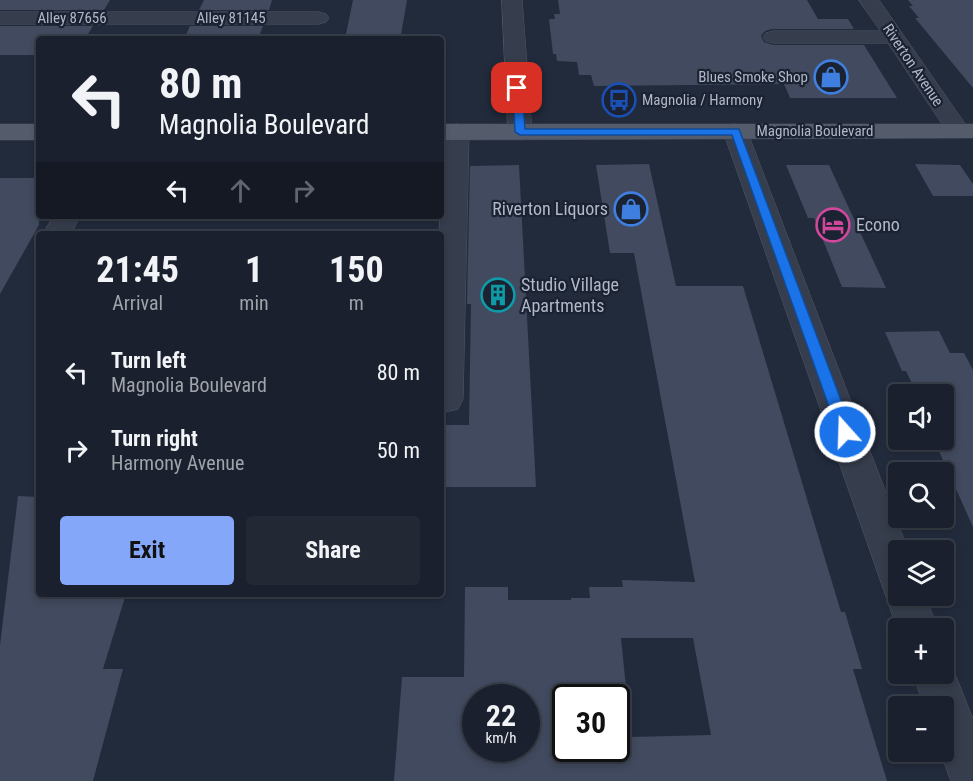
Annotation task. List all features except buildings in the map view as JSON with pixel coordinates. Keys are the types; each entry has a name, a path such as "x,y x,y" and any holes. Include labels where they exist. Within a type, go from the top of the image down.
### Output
{"main road":[{"name":"Magnolia Boulevard","path":"449,132 966,131"},
{"path":"0,132 36,132"}],"street":[{"path":"133,36 154,0"},
{"path":"512,0 520,132"},
{"name":"Riverton Avenue","path":"869,0 894,37 966,131"},
{"name":"Alley 87656","path":"0,18 144,18"},
{"name":"Alley 81145","path":"144,18 319,18"},
{"path":"772,38 894,37"},
{"path":"735,131 888,550"},
{"path":"444,399 446,399 449,132"},
{"path":"938,684 973,779"}],"place":[{"name":"Blues Smoke Shop","path":"831,77"},
{"name":"Magnolia / Harmony","path":"619,100"},
{"name":"Riverton Liquors","path":"631,209"},
{"name":"Econo","path":"833,225"},
{"name":"Studio Village Apartments","path":"498,295"}],"route":[{"path":"517,88 520,132 735,131 845,432"}]}
